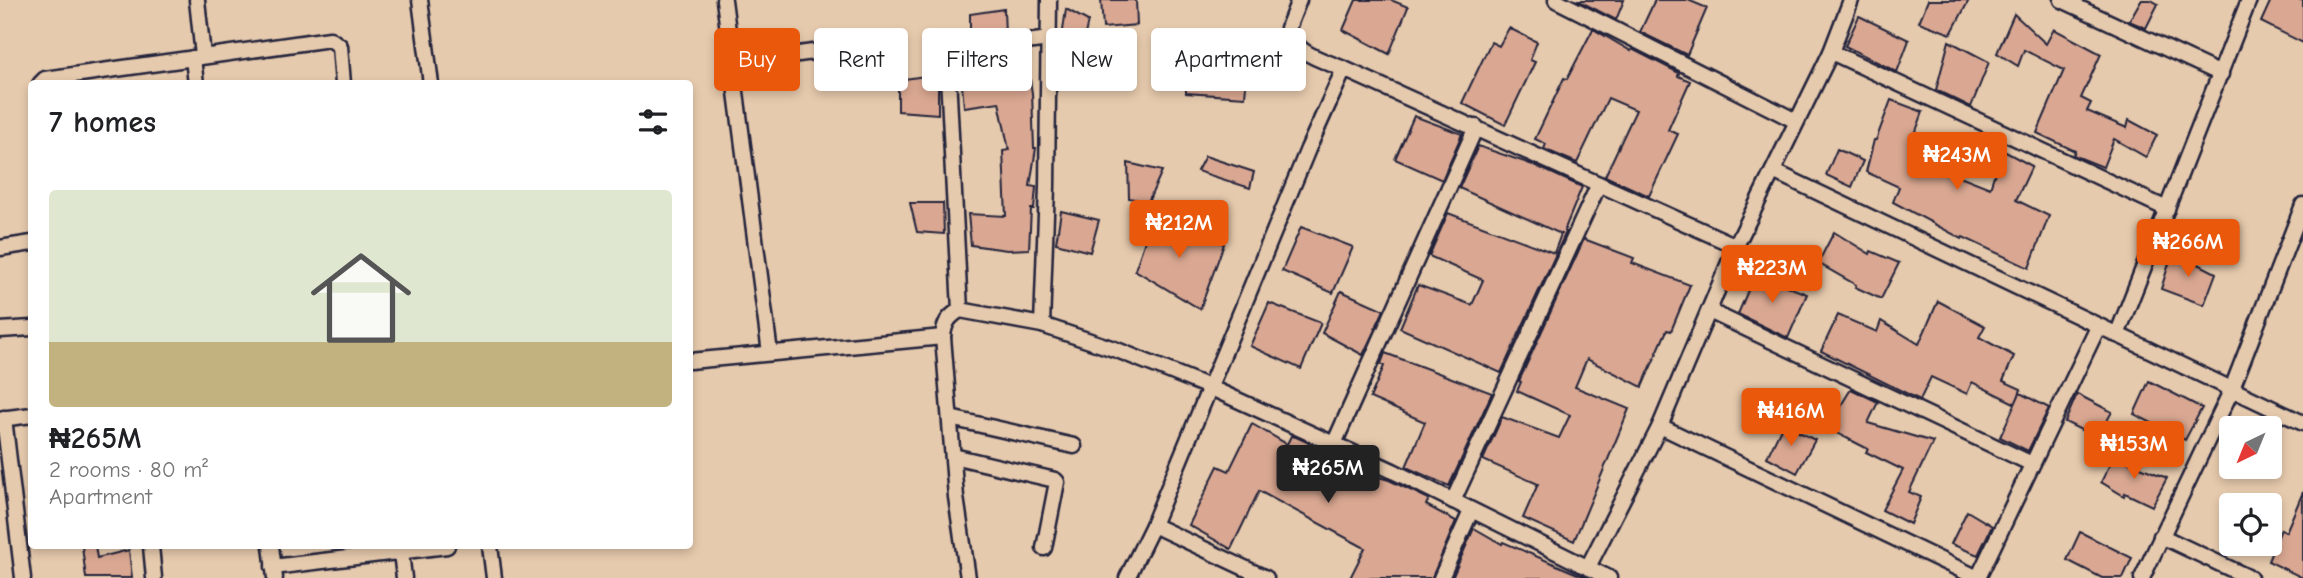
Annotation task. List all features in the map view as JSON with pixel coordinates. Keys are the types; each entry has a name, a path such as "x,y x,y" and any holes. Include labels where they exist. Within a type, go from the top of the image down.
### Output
{"street":[{"path":"196,80 197,0"},
{"path":"420,0 430,80"},
{"path":"724,0 728,28"},
{"path":"1049,0 1049,28"},
{"path":"1288,28 1299,0"},
{"path":"1556,0 1796,121"},
{"path":"1588,568 1660,425 1736,246 1831,52 1851,0"},
{"path":"2062,0 2221,74"},
{"path":"2117,335 2249,0"},
{"path":"44,80 330,39 340,46 344,80"},
{"path":"960,310 947,56 952,52 1046,39"},
{"path":"1831,52 2167,209"},
{"path":"1306,53 1736,246"},
{"path":"1127,578 1153,525 1308,149 1345,69"},
{"path":"737,91 770,353"},
{"path":"1042,326 1048,91"},
{"path":"1334,444 1476,127"},
{"path":"1773,171 2303,423"},
{"path":"1453,501 1599,184"},
{"path":"2142,578 2231,391 2303,205"},
{"path":"0,248 28,244"},
{"path":"968,578 957,497 943,337 944,327 950,316 960,310 1042,326 1117,350 1209,387 1334,444 1609,578"},
{"path":"1709,311 2032,464"},
{"path":"1660,425 1978,578 2098,327"},
{"path":"0,330 28,328"},
{"path":"693,361 943,337"},
{"path":"23,578 2,418 28,415"},
{"path":"950,418 1074,446"},
{"path":"953,456 1057,482 1044,548"},
{"path":"1441,578 1471,511"},
{"path":"1153,525 1266,578"},
{"path":"2161,536 2250,578"},
{"path":"151,549 154,578"},
{"path":"271,549 274,573 424,549"},
{"path":"490,549 494,578"},
{"path":"401,552 404,578"}],"building":[{"path":"1101,0 1136,0 1137,25 1103,28"},
{"path":"1356,0 1391,0 1408,7 1389,54 1343,30"},
{"path":"1577,0 1624,0 1616,20"},
{"path":"1655,0 1688,0 1707,8 1687,55 1640,32"},
{"path":"1928,0 1969,0 1951,34 1919,22"},
{"path":"2141,0 2151,0 2158,4 2146,28 2129,21"},
{"path":"2271,0 2303,0 2303,43 2261,22"},
{"path":"1004,9 1005,28 970,28 970,14"},
{"path":"1066,9 1088,21 1086,28 1063,28"},
{"path":"2014,14 2046,44 2054,29 2101,54 2081,98 2091,103 2087,111 2127,128 2129,120 2157,135 2146,157 2114,139 2103,167 2073,155 2075,151 2037,133 2064,70 2024,50 2018,66 1997,53"},
{"path":"1859,16 1909,40 1897,72 1845,46"},
{"path":"1509,28 1537,42 1530,60 1535,62 1505,125 1462,103 1491,42 1499,46"},
{"path":"1593,29 1690,81 1668,130 1678,134 1649,196 1605,176 1636,110 1608,98 1577,163 1544,149 1546,144 1535,139 1564,78 1567,79"},
{"path":"1949,41 1989,62 1971,107 1936,90"},
{"path":"922,76 922,91 938,91 938,114 898,111 898,91 908,91 908,78"},
{"path":"963,91 1032,91 1036,148 1030,186 1036,187 1034,209 1031,209 1029,249 1007,250 971,245 968,214 1006,216 1003,151 1009,150 999,102 964,107"},
{"path":"1186,91 1246,91 1245,97"},
{"path":"1891,100 1923,112 1909,150 1944,164 1942,169 1990,188 2002,150 2032,166 2016,200 2049,216 2029,268 1963,237 1962,239 1893,202 1899,187 1866,172 1874,140"},
{"path":"1414,116 1462,134 1442,180 1395,159"},
{"path":"1478,146 1536,166 1582,187 1564,231 1566,232 1501,373 1400,328 1418,285 1472,305 1483,280 1429,256 1448,213 1554,253 1561,234 1459,188"},
{"path":"1837,149 1863,161 1852,187 1826,175"},
{"path":"1205,156 1254,172 1250,188 1197,171"},
{"path":"1128,163 1162,171 1148,202 1129,198"},
{"path":"910,203 943,203 944,234 917,232"},
{"path":"1061,211 1099,220 1090,252 1056,243"},
{"path":"1153,217 1224,244 1200,309 1135,270"},
{"path":"1301,227 1353,247 1333,293 1282,271"},
{"path":"1834,232 1870,254 1871,251 1899,263 1881,299 1855,287 1856,285 1818,263"},
{"path":"1584,239 1634,258 1632,263 1690,285 1671,331 1667,330 1642,387 1587,359 1586,361 1575,387 1629,409 1574,541 1523,518 1538,484 1483,460 1502,417 1559,438 1570,415 1517,391 1521,382 1519,381"},
{"path":"2173,251 2216,273 2204,305 2161,289"},
{"path":"1755,274 1807,294 1788,338 1738,314"},
{"path":"1341,291 1384,310 1363,355 1322,333"},
{"path":"1938,301 1985,326 1979,337 2014,356 2003,381 2021,389 2016,404 1972,382 1967,394 1931,377 1920,400 1821,351 1838,315 1877,332 1881,321 1919,344"},
{"path":"1269,303 1321,323 1301,369 1250,346"},
{"path":"1385,353 1492,393 1449,486 1406,467 1425,422 1370,398 1384,366 1381,364"},
{"path":"2149,381 2202,408 2185,440 2134,414"},
{"path":"1851,389 1878,402 1868,423 1933,442 1909,492 1921,497 1910,524 1882,510 1903,470 1866,452 1868,449 1827,428"},
{"path":"2020,393 2049,408 2028,451 2000,437"},
{"path":"2077,394 2112,412 2097,438 2065,422"},
{"path":"1252,424 1287,444 1291,436 1296,437 1360,466 1358,471 1389,480 1429,499 1426,505 1456,521 1432,578 1350,578 1365,548 1259,491 1231,549 1189,525 1218,466 1229,471"},
{"path":"1783,424 1815,440 1797,473 1767,457"},
{"path":"2114,456 2167,478 2152,506 2125,493 2124,496 2101,482"},
{"path":"2303,492 2303,578 2268,561 2270,556 2282,556 2282,530 2286,532"},
{"path":"1967,511 1992,526 1978,555 1951,544"},
{"path":"1474,528 1502,544 1503,542 1587,578 1452,578"},
{"path":"2080,532 2132,558 2123,578 2102,578 2067,560"},
{"path":"82,549 96,549 97,558 129,550 132,578 86,578"}]}
